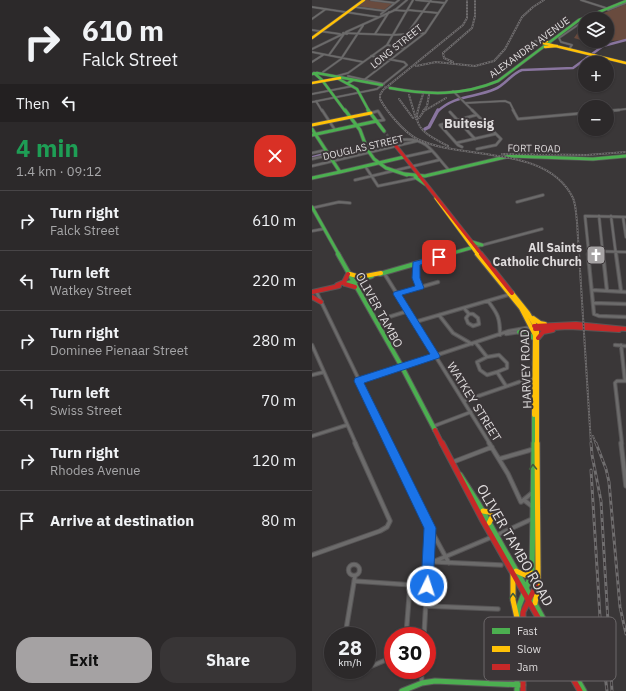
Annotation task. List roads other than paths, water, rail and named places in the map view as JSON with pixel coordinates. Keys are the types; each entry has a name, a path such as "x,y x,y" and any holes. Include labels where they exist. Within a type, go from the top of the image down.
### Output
{"main road":[{"path":"312,38 364,0"},
{"name":"ALEXANDRA AVENUE","path":"595,12 601,8 623,0"},
{"name":"ALEXANDRA AVENUE","path":"595,12 601,8 626,2"},
{"name":"ALEXANDRA AVENUE","path":"578,19 575,20 491,83 456,94 430,91 391,88 456,94 482,88 493,84 541,48 545,43 554,39 578,21"},
{"path":"554,39 552,42 555,46"},
{"path":"545,43 626,62"},
{"path":"541,48 555,46"},
{"path":"313,73 339,78 354,86 360,93 365,105 384,131"},
{"path":"313,73 323,81 350,117 362,135 367,150"},
{"path":"312,83 339,78 350,78 382,85"},
{"path":"348,83 350,78"},
{"path":"312,125 371,113"},
{"path":"314,135 377,121"},
{"path":"312,128 314,135 340,172"},
{"name":"HARVEY ROAD","path":"392,142 417,173 423,178 470,243 511,294 535,328"},
{"name":"FORT ROAD","path":"367,150 379,163 394,171 423,178 448,169 510,156 588,158 626,155"},
{"path":"312,178 404,157"},
{"name":"OLIVER TAMBO","path":"312,208 376,321 400,367"},
{"name":"OLIVER TAMBO","path":"321,223 339,256"},
{"path":"465,250 470,243 482,245"},
{"path":"314,292 473,247"},
{"name":"HARVEY ROAD","path":"473,247 475,252 531,316 535,328 539,547 536,585 528,600"},
{"path":"465,250 475,252"},
{"path":"337,285 344,282 349,274 360,277 381,273"},
{"path":"314,292 353,281"},
{"name":"OLIVER TAMBO","path":"353,281 417,398"},
{"path":"345,284 355,287"},
{"path":"312,297 321,302"},
{"path":"531,316 544,324 602,326 626,330"},
{"path":"535,328 566,324"},
{"path":"535,328 572,327 626,330"},
{"path":"519,332 536,338 549,330 572,327"},
{"name":"HARVEY ROAD","path":"517,617 532,574 534,507 532,450 536,379"},
{"name":"OLIVER TAMBO ROAD","path":"417,398 460,475 483,511 494,536"},
{"name":"OLIVER TAMBO ROAD","path":"460,475 461,482 494,536 525,591 528,600 538,617"},
{"path":"483,511 494,513 489,522"},
{"path":"533,547 539,547"},
{"path":"535,603 538,588 538,566"},
{"path":"517,617 513,600 514,572 523,575 532,574"},
{"name":"OLIVER TAMBO ROAD","path":"525,591 531,596 543,617"},
{"path":"523,617 523,612 528,600"},
{"path":"402,691 422,683 435,681 523,685"},
{"path":"517,681 517,691"},
{"path":"523,681 523,691"},
{"name":"OLIVER TAMBO ROAD","path":"574,681 580,691"},
{"name":"OLIVER TAMBO ROAD","path":"578,681 584,691"}],"street":[{"path":"371,0 395,3"},
{"path":"381,14 399,0"},
{"path":"312,49 393,10 407,0"},
{"path":"339,78 387,44 413,0"},
{"path":"416,0 445,3"},
{"name":"LONG STREET","path":"364,80 426,32 447,0"},
{"path":"581,0 601,8"},
{"path":"407,34 431,1"},
{"path":"600,12 626,2"},
{"path":"355,7 385,11"},
{"path":"312,8 378,17"},
{"path":"312,19 326,9"},
{"path":"387,9 438,13"},
{"path":"375,34 389,12"},
{"path":"324,72 342,58 365,23"},
{"path":"570,49 572,45 561,42 559,38 578,24"},
{"path":"312,30 344,34 407,34 426,32"},
{"path":"329,55 344,34"},
{"path":"387,44 405,48"},
{"path":"312,52 363,62"},
{"path":"312,62 324,54"},
{"path":"312,102 377,89 408,65 406,63 390,59 371,56"},
{"path":"348,73 346,76 350,78 382,85"},
{"path":"312,94 354,86"},
{"path":"456,94 501,140 496,145 477,149"},
{"path":"316,101 335,130"},
{"path":"465,103 505,101 510,103 518,119 578,114"},
{"path":"614,110 626,109"},
{"path":"371,113 378,112 384,120 377,121"},
{"path":"450,112 475,139"},
{"path":"462,147 456,143 440,125 477,115"},
{"path":"456,143 496,134"},
{"path":"312,159 331,158 367,150 392,142 410,139 425,144 448,169"},
{"name":"DOUGLAS STREET","path":"312,166 331,158 367,150 396,147 417,141"},
{"path":"312,153 326,150"},
{"path":"404,157 431,151"},
{"path":"354,180 439,160"},
{"path":"365,166 372,176"},
{"name":"FORT ROAD","path":"372,176 378,186 401,180 423,178"},
{"path":"517,202 543,195"},
{"path":"312,208 339,202 350,203"},
{"path":"626,237 625,217 586,216 594,313 595,315 626,317"},
{"path":"599,216 607,291"},
{"path":"611,216 621,292"},
{"path":"312,232 323,229"},
{"path":"473,247 542,229"},
{"path":"589,251 626,252"},
{"path":"416,264 416,278 420,288"},
{"name":"WATKEY STREET","path":"381,273 397,294 471,412 515,486 522,501"},
{"path":"397,294 438,282"},
{"path":"592,290 626,292"},
{"path":"314,292 321,302 430,528 450,563"},
{"path":"415,322 511,294"},
{"path":"488,301 498,315 501,335"},
{"path":"592,303 626,304"},
{"path":"464,308 469,314 477,317 479,320 478,324 473,326 468,323 466,318 469,314"},
{"path":"376,321 408,311"},
{"path":"439,315 453,333 474,343 487,357"},
{"path":"359,381 513,330 535,328"},
{"path":"501,335 535,328"},
{"path":"312,345 390,523 380,531 312,555"},
{"path":"615,345 626,346"},
{"path":"621,345 626,381 615,381 626,486"},
{"path":"499,355 507,363 507,368 497,372 487,374 481,371 477,365 477,362 487,357 499,355"},
{"path":"312,375 324,372"},
{"path":"497,372 506,386"},
{"path":"464,401 506,386 536,379"},
{"path":"433,426 471,412"},
{"path":"312,436 347,425"},
{"path":"621,436 626,437"},
{"path":"453,462 492,447"},
{"path":"499,459 538,449"},
{"path":"533,492 522,501 534,507"},
{"path":"428,564 534,519 539,521"},
{"path":"425,627 430,528"},
{"path":"435,562 501,565"},
{"path":"346,627 355,576"},
{"path":"354,581 427,586"},
{"path":"407,627 410,585"},
{"path":"426,606 498,609"},
{"path":"422,679 422,683"}],"waterway":[{"path":"438,111 444,106 458,99 495,89 522,70 573,68 603,46 626,40"},
{"path":"425,129 429,127 438,110"},
{"path":"312,157 327,153"}],"tunnel":[{"path":"380,86 390,88"},
{"path":"384,131 392,141"}],"railway":[{"path":"467,0 467,18 463,25 383,90 380,95 380,99 396,121 417,139 436,146 502,156 524,161 544,169 561,181 573,198 577,222 591,444"},
{"path":"453,62 444,58 443,53 472,28 475,16 475,0"},
{"path":"416,66 436,62 475,66 494,61 505,49 522,17 544,0"},
{"path":"423,94 417,113 418,124 429,136 448,146"},
{"path":"409,95 416,119"},
{"path":"423,111 427,106 429,95"},
{"path":"419,118 424,111 446,98"},
{"path":"399,99 413,118"},
{"path":"502,154 587,155 626,152"},
{"path":"593,436 596,444"},
{"path":"591,443 601,501 608,617"},
{"path":"596,443 606,469 609,482 620,607 626,634"},
{"path":"591,470 600,617"},
{"path":"606,681 607,691"},
{"path":"611,681 612,691"}],"place":[{"name":"All Saints Catholic Church","path":"596,255"}],"district":[{"name":"Buitesig","path":"469,123"}]}
